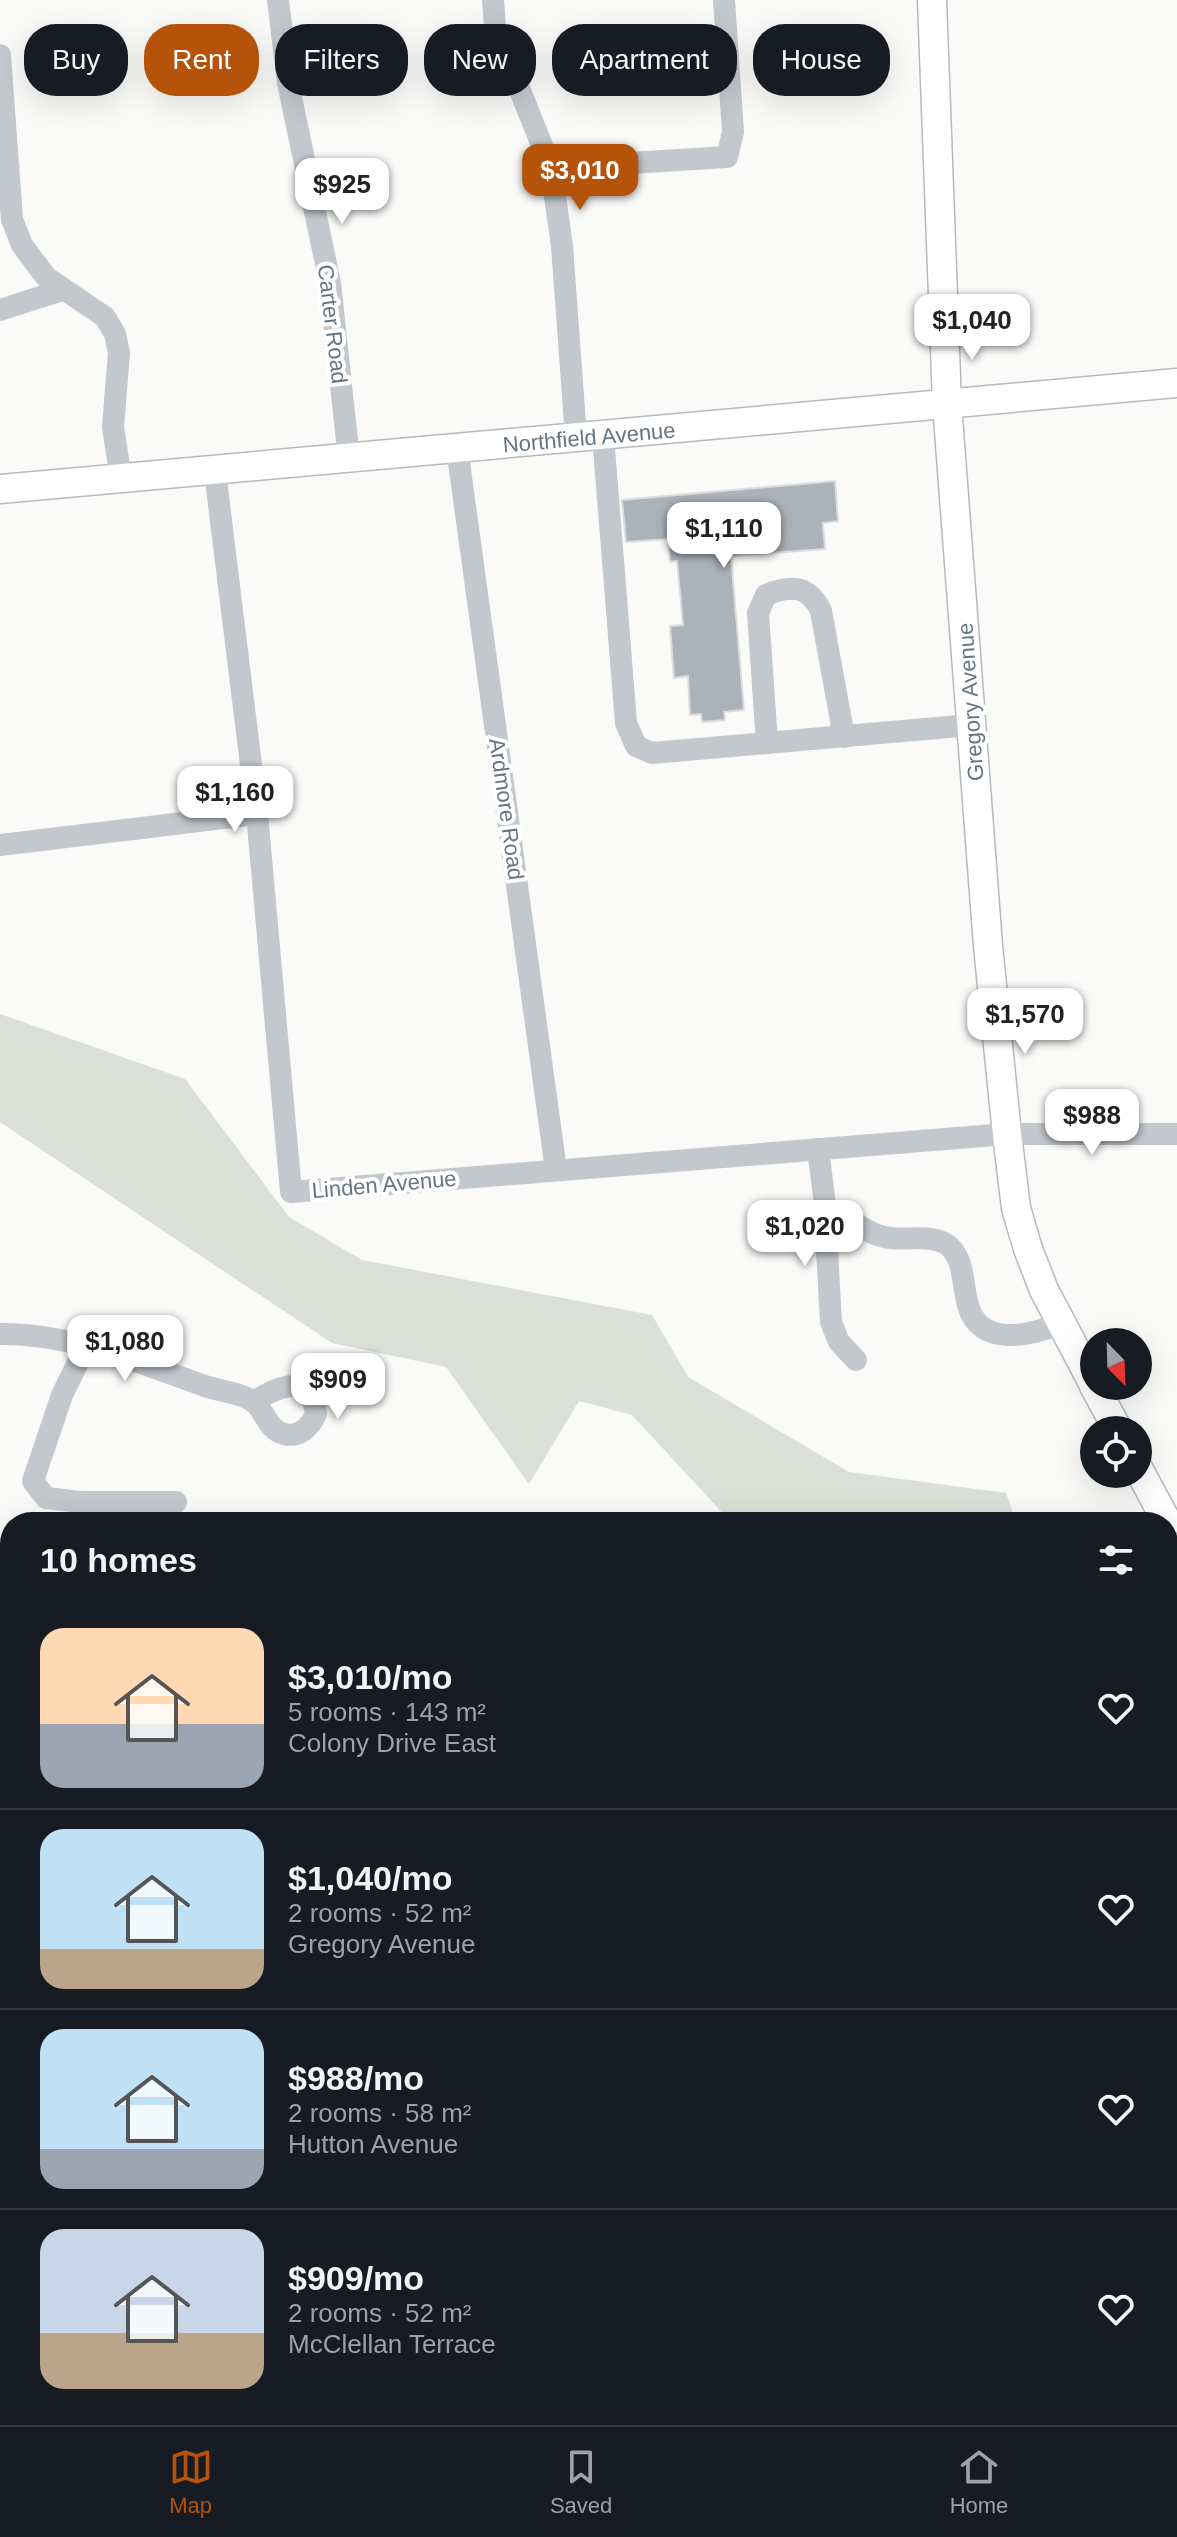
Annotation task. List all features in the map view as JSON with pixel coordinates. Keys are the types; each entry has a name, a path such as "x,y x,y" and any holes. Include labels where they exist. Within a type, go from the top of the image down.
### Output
{"main road":[{"name":"Gregory Avenue","path":"932,0 947,404 1007,1134 1016,1208 1044,1290 1080,1359"},
{"name":"Northfield Avenue","path":"0,489 1177,383"},
{"path":"1149,1488 1162,1512"}],"street":[{"name":"Carter Road","path":"278,0 288,83 330,283 349,459"},
{"path":"493,0 495,28 551,168 590,437 626,723 636,746 652,753 971,725"},
{"path":"551,168 727,157 733,132 724,0"},
{"path":"0,55 12,219 30,260 62,290 105,317 115,334 119,353 113,427 121,479"},
{"path":"0,310 62,290"},
{"name":"Ardmore Road","path":"457,448 556,1170"},
{"name":"Linden Avenue","path":"215,472 257,814 291,1192 1007,1134 1177,1134"},
{"path":"767,743 758,613 766,595 784,587 800,588 814,596 821,611 844,737"},
{"path":"0,845 257,814"},
{"path":"818,1149 825,1208 831,1322 839,1342 856,1360"},
{"path":"825,1208 845,1214 866,1231 887,1238 934,1239 949,1246 960,1264 968,1308 981,1326 994,1335 1039,1332 1061,1323"},
{"path":"0,1334 27,1334 86,1346 254,1402"},
{"path":"86,1346 62,1395 33,1481 46,1498 80,1502 176,1502"}],"shaded area":[{"path":"0,1014 185,1079 289,1217 362,1260 652,1315 688,1377 849,1472 1006,1493 1013,1512 722,1512 632,1415 579,1401 529,1484 446,1367 332,1343 0,1122"}],"building":[{"path":"835,481 838,521 823,523 825,549 731,556 744,710 724,712 725,720 702,722 701,714 690,715 688,676 674,678 670,626 683,625 677,561 670,562 668,539 626,542 622,500"}]}
